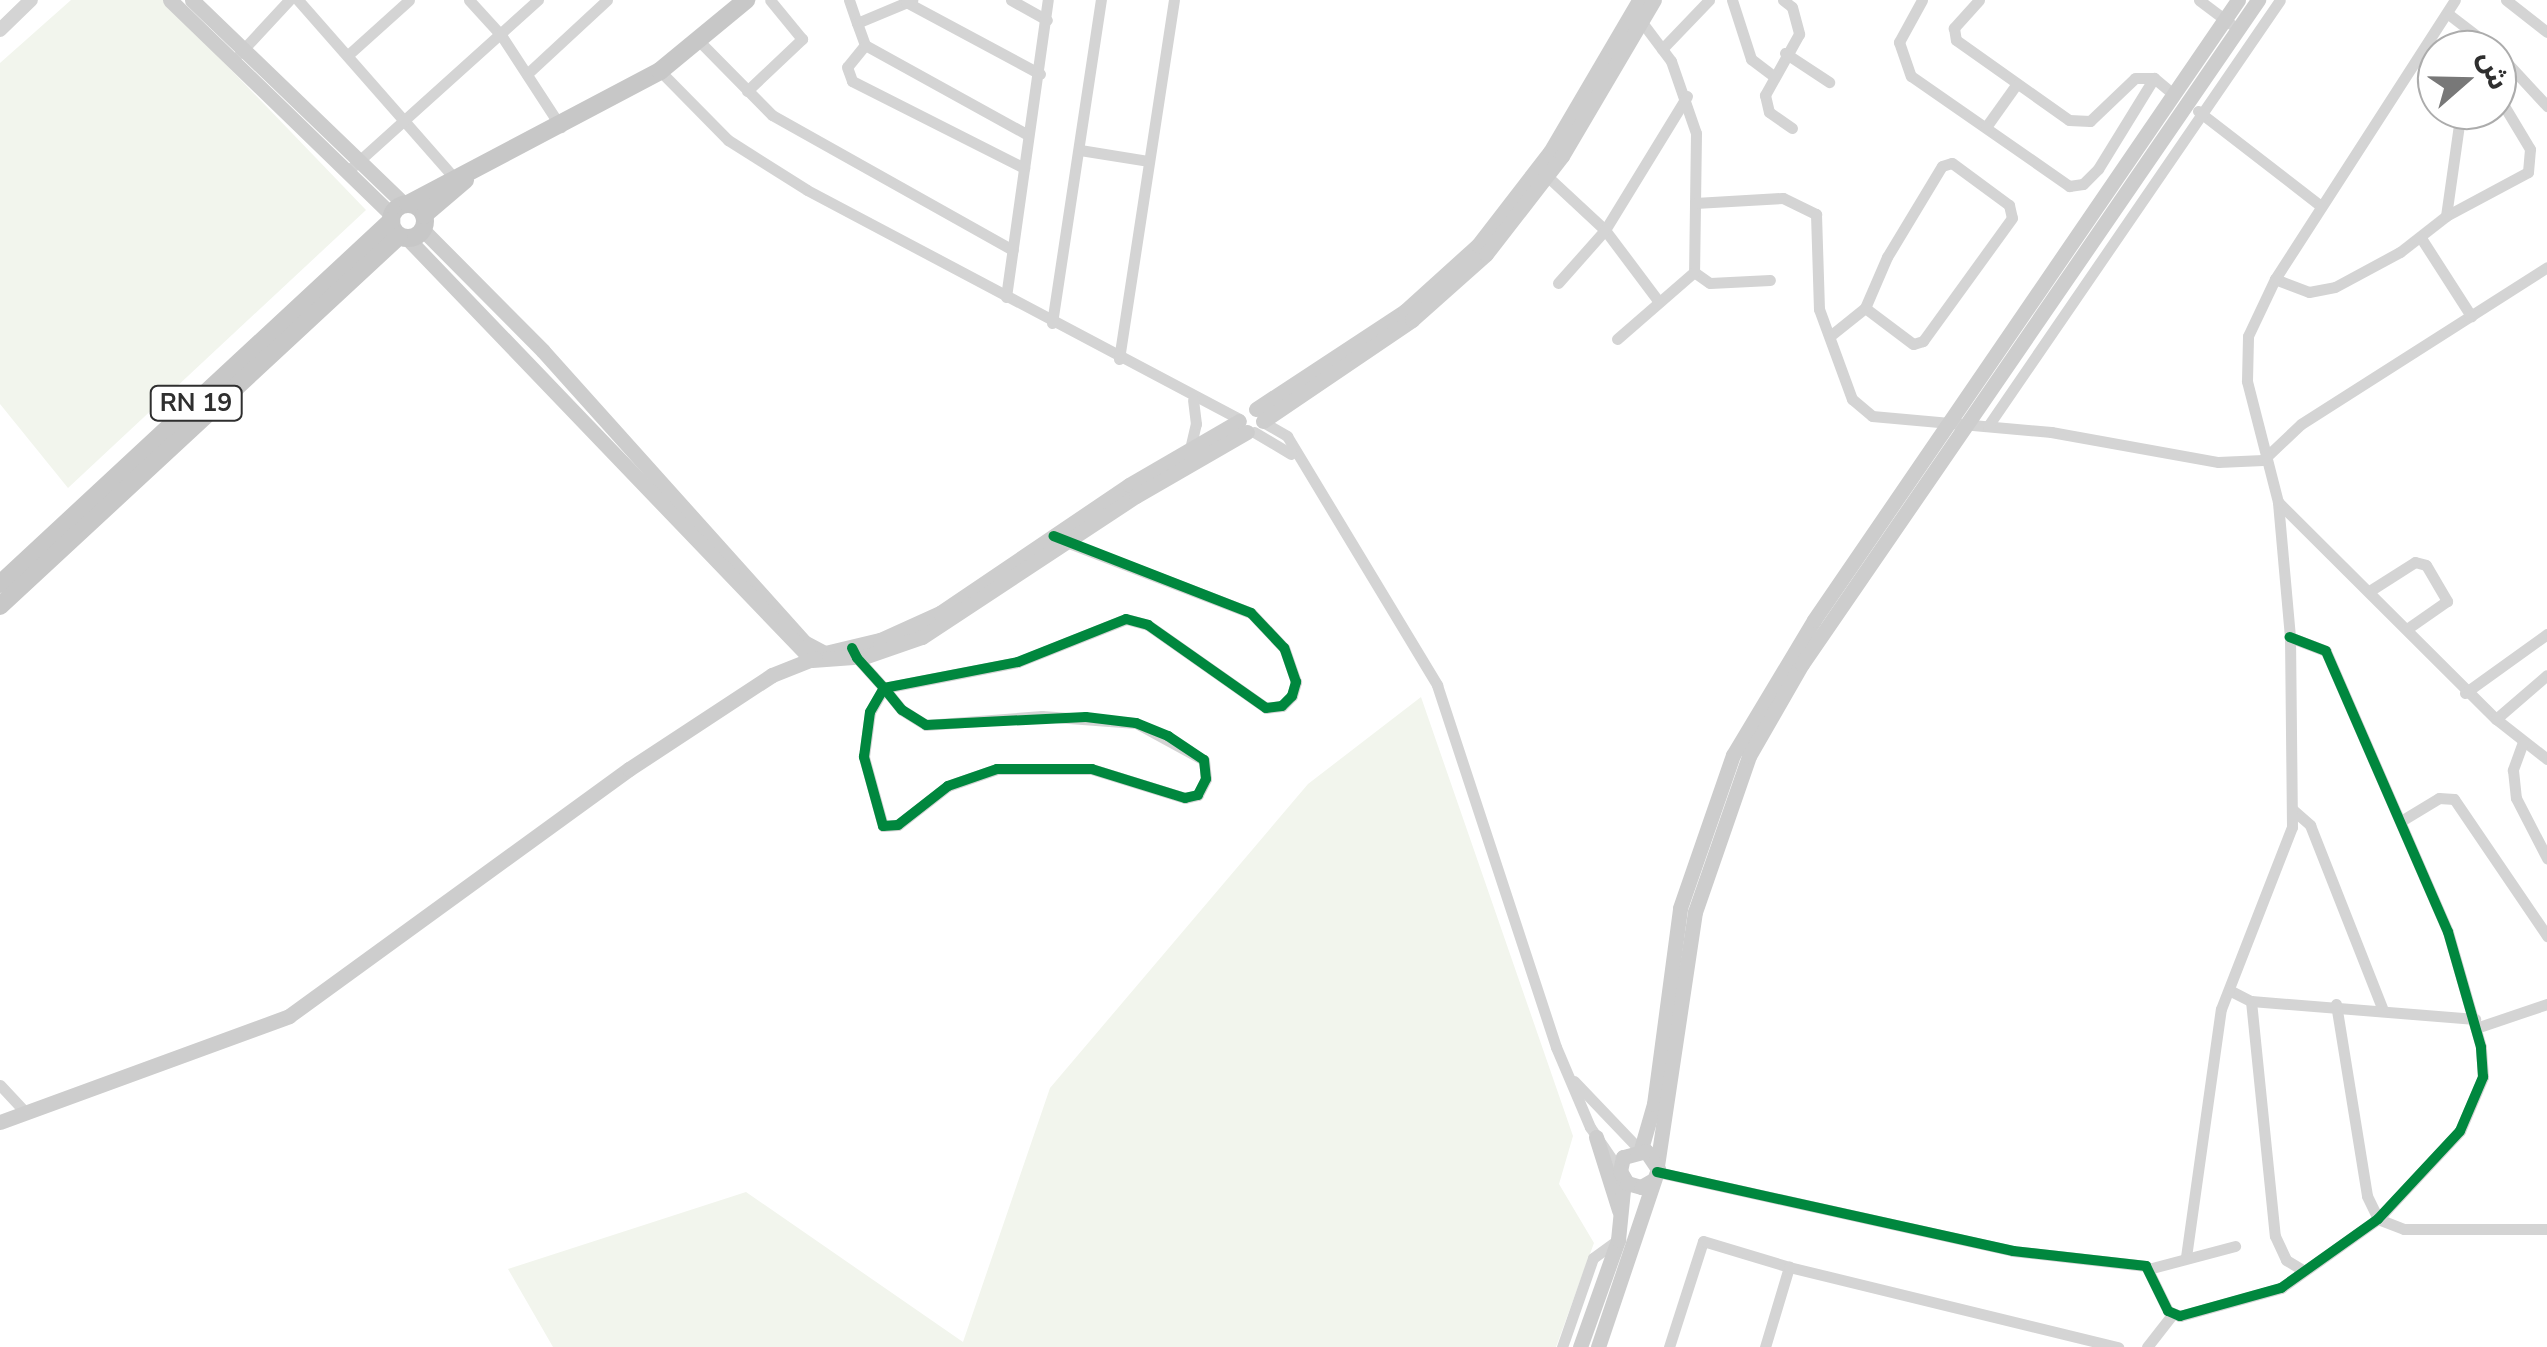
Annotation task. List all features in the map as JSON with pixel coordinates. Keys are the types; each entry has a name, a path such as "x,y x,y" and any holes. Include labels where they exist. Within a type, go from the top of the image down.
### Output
{"main road":[{"path":"170,0 239,54 543,351 818,657"},
{"path":"192,0 239,54"},
{"name":"RN 19","path":"0,584 455,180 561,128 660,71 701,42 746,0"},
{"path":"1408,316 1478,245 1526,184 1638,10 1654,0"},
{"path":"2232,25 2238,0"},
{"path":"1598,1347 1656,1173 1695,912 1741,755 2187,103 2232,25 2258,0"},
{"path":"1132,490 1252,422 1408,316 1486,254 1548,177 1638,10"},
{"path":"1580,1347 1618,1240 1623,1157 1640,1149 1654,1104 1680,908 1741,755 1786,662 1948,424 2187,103"},
{"name":"RN 19","path":"0,606 406,221 480,167"},
{"path":"0,1122 289,1016 645,758 772,674 818,657 922,638 1190,449 1252,422"},
{"path":"1596,1137 1622,1221"},
{"path":"1640,1149 1656,1173"},
{"path":"1622,1175 1641,1187 1656,1173"}],"street":[{"path":"0,30 32,0"},
{"path":"239,54 289,0"},
{"path":"298,0 455,180"},
{"path":"348,55 408,0"},
{"path":"469,0 501,34 561,128"},
{"path":"355,164 538,0"},
{"path":"526,74 607,0"},
{"path":"747,91 802,40 770,0"},
{"path":"849,0 865,45 1028,136"},
{"path":"1011,0 1047,20"},
{"path":"1006,297 1048,0"},
{"path":"1052,323 1101,0"},
{"path":"1119,359 1174,0"},
{"path":"1662,48 1710,0"},
{"path":"1732,0 1751,58 1770,74"},
{"path":"1783,0 1798,19 1798,34 1770,74 1765,95 1769,112 1792,128"},
{"path":"1922,0 1904,27 1900,58 1911,76 2076,187 2098,169 2154,78"},
{"path":"1979,0 1953,34 2016,86 2078,124 2135,78 2154,78 2321,206"},
{"path":"2199,0 2232,25"},
{"path":"1988,426 2187,103 2280,0"},
{"path":"2186,1256 2215,1041 2228,990 2289,847 2292,810 2290,637 2278,502 2263,460 2245,358 2274,279 2456,0"},
{"path":"2506,0 2547,32"},
{"path":"857,22 909,1 1040,74"},
{"path":"1617,338 1694,272 1696,133 1687,96 1638,10"},
{"path":"2448,13 2468,30"},
{"path":"701,42 747,91 792,128 1012,250"},
{"path":"865,45 847,68 852,81 1024,168"},
{"path":"1785,53 1829,82"},
{"path":"660,71 744,150 1192,400 1252,422 1304,468 1444,702 1524,962 1596,1137 1622,1175"},
{"path":"2517,75 2547,106"},
{"path":"1986,126 2016,86"},
{"path":"1558,283 1605,230 1687,96"},
{"path":"2274,279 2323,291 2421,238 2446,216 2528,172 2530,149 2517,127"},
{"path":"2446,216 2458,130"},
{"path":"1080,150 1150,161"},
{"path":"1830,336 1865,308 1887,257 1942,166 1952,163 2008,205 2012,218 1919,344 1865,308"},
{"path":"1548,177 1605,230 1658,302"},
{"path":"1695,203 1783,198 1810,208 1819,221 1814,289 1859,408 1889,420 1988,426 2218,462 2263,460 2302,424 2547,266"},
{"path":"2421,238 2471,316"},
{"path":"1694,272 1710,283 1770,280"},
{"path":"1190,449 1196,424 1192,400"},
{"path":"2278,502 2370,590 2465,693 2547,759"},
{"path":"854,653 884,688 926,724 1042,716 1136,723 1204,760 1204,788 1185,798 1092,769 997,769 948,786 887,828 864,756 870,712 884,688 1018,662 1126,619 1148,625 1266,708 1289,701 1296,682 1284,648 1251,613 1059,539"},
{"path":"2370,590 2415,562 2426,565 2447,601 2407,629"},
{"path":"2465,693 2547,634"},
{"path":"2147,1347 2172,1315 2281,1288 2301,1269 2378,1219 2460,1131 2483,1077 2476,1024 2448,932 2401,820 2326,651 2290,637"},
{"path":"2496,720 2547,675"},
{"path":"2524,742 2513,770 2516,798 2547,858"},
{"path":"2401,820 2439,798 2454,799 2547,936"},
{"path":"2292,810 2310,825 2382,1008"},
{"path":"2228,990 2251,1000 2382,1008 2476,1024 2547,1004"},
{"path":"2251,1000 2272,1222 2286,1260 2301,1269"},
{"path":"2336,1004 2367,1196 2378,1219"},
{"path":"1571,1078 1640,1149"},
{"path":"0,1085 26,1113"},
{"path":"1656,1173 2013,1252 2152,1268 2235,1246"},
{"path":"2378,1219 2438,1231 2547,1229"},
{"path":"1562,1347 1593,1258 1618,1240"},
{"path":"1670,1347 1704,1241 1789,1267 2118,1347"},
{"path":"1765,1347 1789,1267"},
{"path":"2152,1268 2172,1315"}],"shaded area":[{"path":"71,0 164,0 366,210 68,488 0,404 0,63"},
{"path":"1421,697 1573,1136 1559,1184 1594,1243 1556,1347 553,1347 508,1269 746,1192 963,1342 1050,1088 1308,784"}],"cycle path":[{"path":"852,648 857,658 884,688 902,710 926,725 1086,717 1136,723 1168,736 1204,760 1206,779 1198,795 1185,798 1092,769 997,769 948,786 898,825 883,826 864,757 870,712 884,688 1018,662 1126,619 1148,625 1266,708 1282,706 1292,696 1296,682 1284,648 1251,613 1053,536"},
{"path":"1657,1172 2013,1251 2146,1266 2168,1311 2180,1316 2281,1288 2378,1219 2460,1131 2483,1077 2481,1047 2448,932 2326,651 2290,637"}]}
